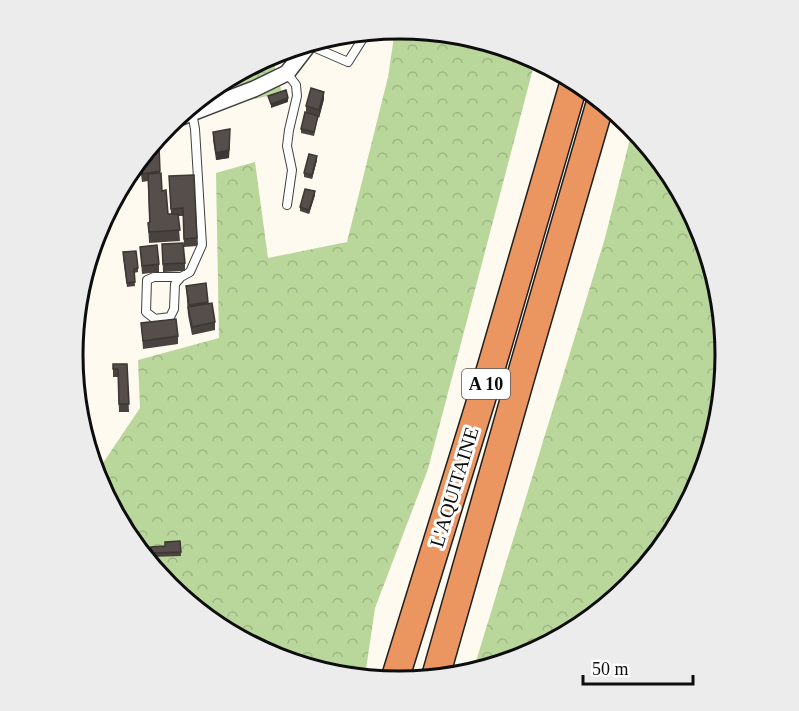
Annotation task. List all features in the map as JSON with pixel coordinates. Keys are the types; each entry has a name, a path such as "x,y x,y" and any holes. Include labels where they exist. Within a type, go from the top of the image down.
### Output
{"highway":[{"name":"L'AQUITAINE","path":"397,672 491,368 572,90"},
{"name":"L'AQUITAINE","path":"438,669 598,110"}],"street":[{"path":"200,110 254,89 287,73 301,55"}],"lane":[{"path":"319,50 348,62 361,42"},
{"path":"287,73 296,85 297,96 287,146 292,170 287,205"},
{"path":"181,278 154,277 147,280 146,312 155,319 170,317 174,309 175,284 190,272 202,245 193,117"}],"green space":[{"path":"394,39 461,45 501,56 533,69 428,469 375,608 366,670 338,666 278,648 241,630 207,607 176,579 148,548 125,514 102,463 140,408 138,360 219,338 216,173 255,162 268,258 347,242 388,77"},
{"path":"275,64 282,93 236,103 186,122 224,92"},
{"path":"630,139 651,163 674,197 692,234 710,294 715,335 715,376 710,417 699,457 674,514 663,531 637,564 608,593 558,630 521,648 476,662 605,238"}],"building":[{"path":"311,88 324,92 319,110 306,106"},
{"path":"286,90 288,98 271,104 268,96"},
{"path":"305,112 318,116 314,132 301,129"},
{"path":"230,129 229,150 216,153 213,132"},
{"path":"159,150 160,171 142,174 148,163"},
{"path":"309,154 317,156 312,175 304,173"},
{"path":"161,173 162,191 166,190 168,214 178,214 180,230 149,232 148,174"},
{"path":"194,175 197,238 184,239 183,208 171,209 169,176"},
{"path":"305,189 315,191 309,210 300,207"},
{"path":"183,243 185,263 163,264 162,244"},
{"path":"157,245 159,264 142,266 140,247"},
{"path":"136,251 138,268 134,269 135,282 127,283 123,252"},
{"path":"206,283 208,302 189,305 186,286"},
{"path":"212,303 215,322 192,327 188,307"},
{"path":"176,319 178,336 143,341 141,323"},
{"path":"113,364 127,364 129,404 119,404 118,369 113,369"},
{"path":"180,541 181,552 152,552 151,547 165,546 165,542"}]}
